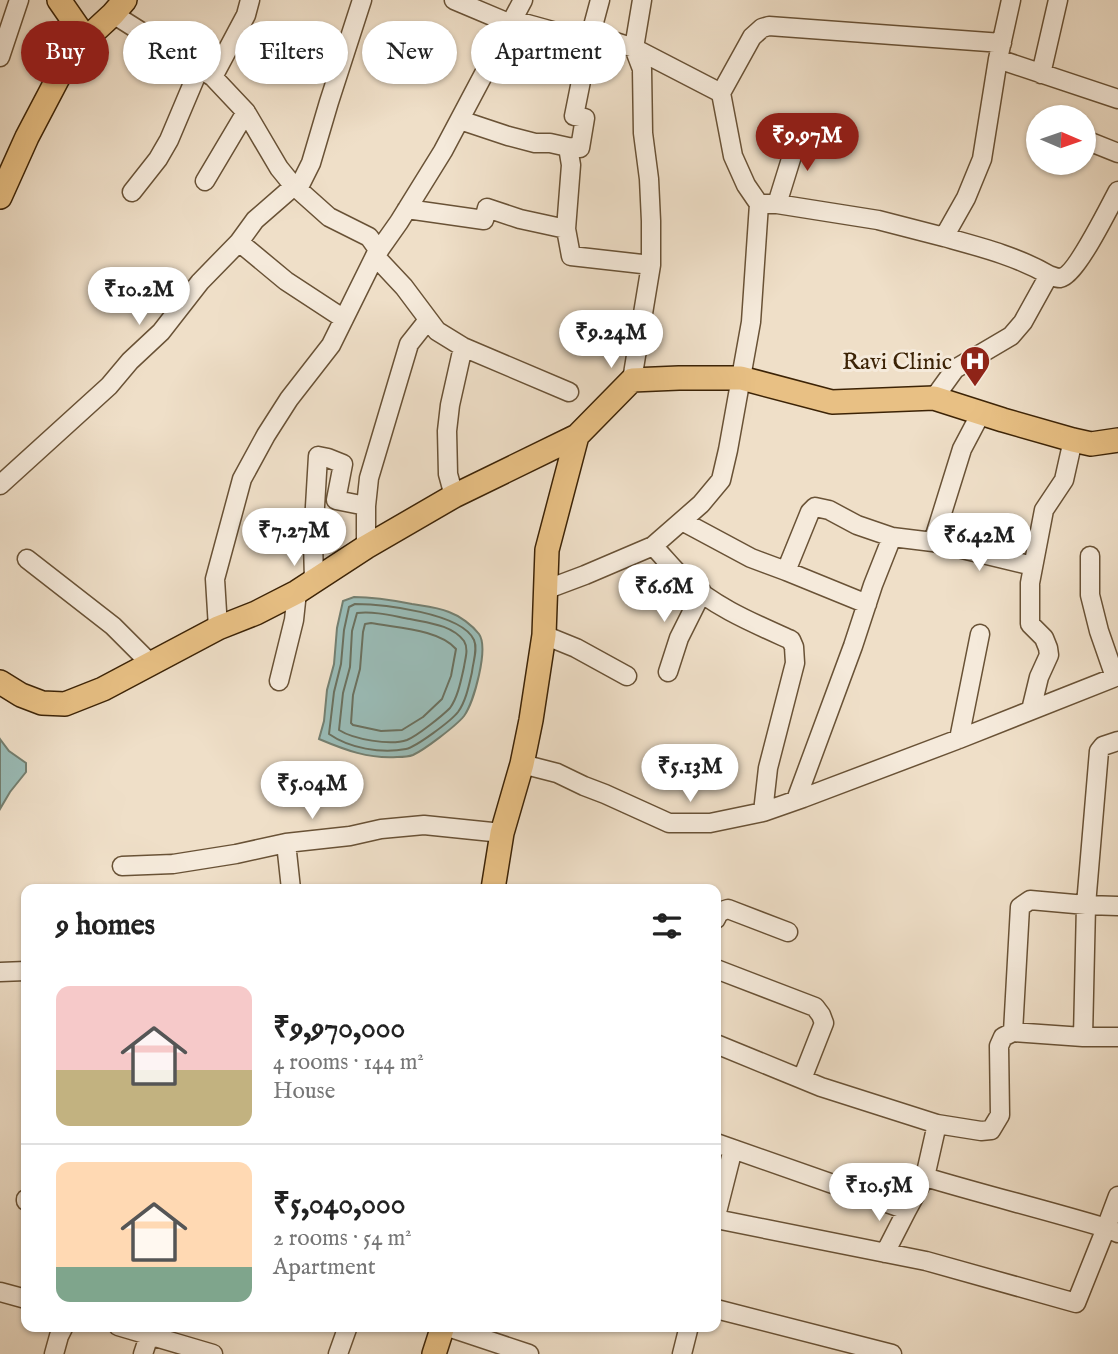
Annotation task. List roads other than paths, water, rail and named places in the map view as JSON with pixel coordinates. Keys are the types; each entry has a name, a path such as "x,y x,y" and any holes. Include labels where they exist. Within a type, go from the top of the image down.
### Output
{"main road":[{"path":"58,0 73,21"},
{"path":"105,21 119,7"},
{"path":"0,197 55,84"},
{"path":"0,682 21,695 43,703 65,704 103,689 219,628 256,613 306,586 366,547 454,496 577,436 632,380 741,378 832,402 934,398 1073,440 1091,444 1118,440"},
{"path":"493,884 502,833 522,764 531,720 544,635 547,550 577,436"},
{"path":"434,1354 442,1332"}],"street":[{"path":"0,58 3,38 19,0"},
{"path":"221,51 246,15 250,0"},
{"path":"0,485 109,386 130,361 162,332 200,282 239,242 255,220 296,188 311,163 362,0"},
{"path":"512,21 523,0"},
{"path":"594,21 600,0"},
{"path":"632,380 651,265 642,69 634,48 642,0"},
{"path":"944,237 966,198 982,159 1011,0"},
{"path":"1041,74 1058,0"},
{"path":"466,5 509,21"},
{"path":"119,7 137,21"},
{"path":"1118,99 1041,74 1000,51 769,26 762,28 752,37 721,93 733,156 746,185 768,204 878,220 996,251 1060,278 1082,257 1118,191"},
{"path":"626,46 721,93"},
{"path":"132,192 158,159 200,84"},
{"path":"217,84 246,112 279,167 296,188 329,217 369,237 377,254 437,331 463,347 569,392"},
{"path":"219,628 215,579 242,479 289,399 331,345 377,254 443,151 479,84"},
{"path":"460,120 535,143 579,148 584,118 574,116 581,84"},
{"path":"205,181 246,112"},
{"path":"545,590 653,545 701,504 721,481 751,322 768,204 800,130"},
{"path":"1096,144 1118,153"},
{"path":"568,147 571,165 566,229 570,256 651,265"},
{"path":"407,209 484,220 487,208 520,219 566,229"},
{"path":"239,242 286,281 344,319"},
{"path":"934,398 955,369 1011,336 1023,322 1049,275"},
{"path":"366,547 369,478 409,344 428,320"},
{"path":"454,496 448,474 447,431 463,347"},
{"path":"933,542 962,449 981,414"},
{"path":"1031,710 1039,677 1049,655 1044,638 1030,624 1030,583 1044,510 1064,481 1073,440"},
{"path":"279,681 294,620 306,586 313,540 318,456 343,464 336,500 366,506"},
{"path":"786,571 810,512 815,507 829,510 857,525 892,537 933,542 1033,566"},
{"path":"682,521 751,558 867,604"},
{"path":"796,800 892,537"},
{"path":"653,545 683,579 735,615 791,640 794,647 795,663 768,768 763,812"},
{"path":"522,764 557,773 669,823 710,823 763,812 796,800 1117,676 1098,631 1090,595 1090,556"},
{"path":"27,559 113,626 151,664"},
{"path":"668,672 679,638 702,592"},
{"path":"959,739 980,634"},
{"path":"544,635 576,648 627,676"},
{"path":"1083,1037 1086,905 1099,751 1103,746 1118,741"},
{"path":"122,866 173,864 381,829 424,825 502,833"},
{"path":"286,844 290,884"},
{"path":"1013,1032 1020,907 1030,900 1118,906"},
{"path":"721,911 727,909 788,932"},
{"path":"0,972 21,971"},
{"path":"721,971 815,1007 821,1014 824,1023 802,1079"},
{"path":"721,1046 802,1079 937,1125 981,1131 991,1130 1000,1115 999,1046 1003,1037 1013,1032 1118,1037"},
{"path":"885,1253 925,1177 937,1125"},
{"path":"721,1173 724,1146 907,1210"},
{"path":"925,1177 1041,1208 1112,1231"},
{"path":"721,1218 926,1261 1076,1303 1112,1231 1118,1196"},
{"path":"0,1292 21,1298"},
{"path":"721,1310 892,1354"},
{"path":"54,1354 61,1332"},
{"path":"137,1332 213,1354"},
{"path":"338,1354 346,1332"},
{"path":"462,1332 529,1354"},
{"path":"682,1354 688,1332"},
{"path":"143,1354 149,1336"}],"water":[{"path":"354,597 390,600 444,610 469,624 482,641 479,675 464,716 440,737 413,755 367,755 319,739 343,601"},
{"path":"0,739 9,751 26,763 26,772 0,809"}],"place":[{"name":"Ravi Clinic","path":"975,388"}]}
